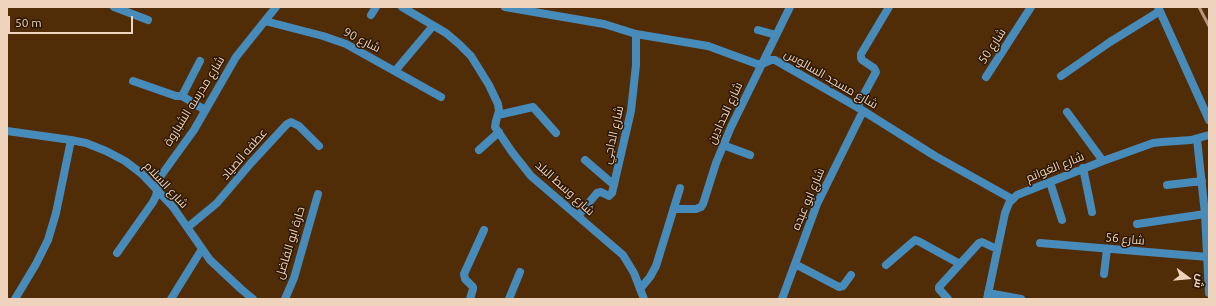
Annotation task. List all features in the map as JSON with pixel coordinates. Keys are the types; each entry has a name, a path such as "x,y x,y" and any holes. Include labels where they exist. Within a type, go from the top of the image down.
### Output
{"street":[{"path":"114,7 124,9 148,20"},
{"name":"شارع مدرسه الشباروة","path":"117,253 153,202 156,196 160,177 194,130 236,57 276,7"},
{"path":"371,15 376,7"},
{"name":"شارع وسط البلد","path":"402,7 446,33 459,44 481,70 498,104 499,111 495,127 512,152 531,176 623,255 634,273 644,299"},
{"name":"شارع مسجد السالوس","path":"505,7 604,24 636,34 708,46 762,64 775,60 860,109 935,156 1012,198"},
{"name":"شارع الحدادين","path":"674,209 696,209 701,207 723,145 740,107 790,7"},
{"name":"شارع ابو عبده","path":"782,299 817,204 876,72 874,68 860,58 889,7"},
{"name":"شارع 50","path":"986,77 1031,7"},
{"path":"1061,76 1159,9 1209,120"},
{"name":"شارع 90","path":"265,21 335,39 441,97"},
{"path":"395,71 433,26"},
{"path":"758,30 776,35"},
{"name":"شارع الداجي","path":"614,186 631,111 635,73 636,34"},
{"path":"182,96 200,62"},
{"path":"133,81 176,96 182,96 205,110"},
{"path":"498,115 533,107 556,134"},
{"path":"1067,112 1103,161"},
{"name":"عطفه الصياد","path":"188,227 217,203 287,124 291,122 299,126 320,146"},
{"name":"شارع السلام","path":"7,131 86,143 100,148 125,161 142,174 157,189 188,227 210,260 222,273 254,299"},
{"path":"479,150 499,132"},
{"name":"شارع الغوانم","path":"1012,198 1083,168 1158,142 1197,139 1209,135"},
{"path":"1197,139 1205,214 1209,293"},
{"path":"15,299 36,264 48,240 56,214 71,140"},
{"path":"723,145 750,155"},
{"path":"578,216 597,193 601,192 609,196 611,195 614,186 585,160"},
{"path":"1083,168 1092,212"},
{"path":"1166,185 1202,181"},
{"path":"1050,182 1062,220"},
{"path":"640,289 656,266 680,188"},
{"name":"حارة ابو الفاضل","path":"285,299 294,278 318,194"},
{"path":"1012,198 1006,208 988,296 1021,299"},
{"path":"1137,224 1205,214"},
{"path":"470,299 474,289 465,279 464,274 484,230"},
{"path":"886,265 915,240 960,264"},
{"path":"948,299 939,287 960,264 982,242 997,249"},
{"name":"شارع 56","path":"1040,243 1208,257"},
{"path":"171,299 202,249"},
{"path":"1104,274 1107,249"},
{"path":"795,264 839,287 843,286 851,275"},
{"path":"509,299 520,272"}],"railway":[{"path":"1199,7 1209,26"}]}
